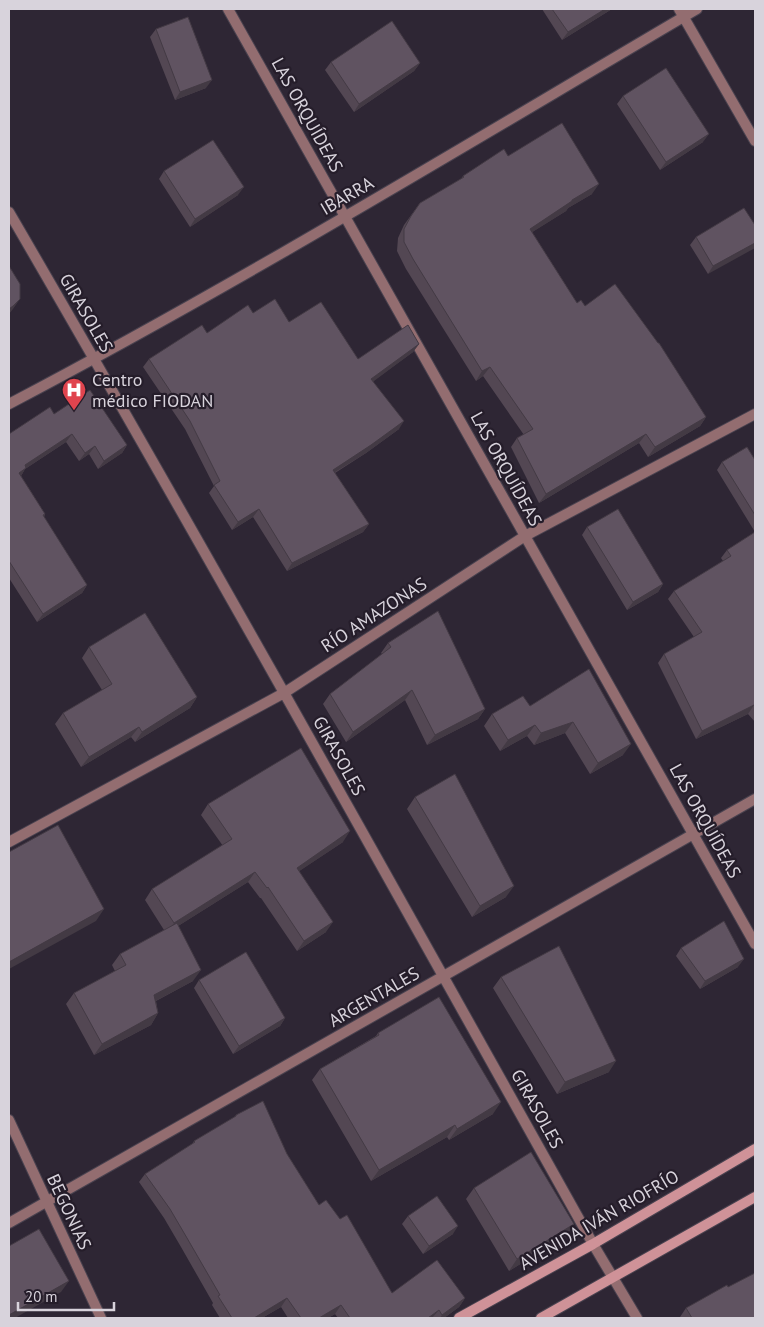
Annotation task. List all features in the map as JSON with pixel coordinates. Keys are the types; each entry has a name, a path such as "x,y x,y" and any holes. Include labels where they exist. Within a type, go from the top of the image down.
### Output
{"main road":[{"name":"AVENIDA IVÁN RIOFRÍO","path":"459,1318 593,1244 755,1149"},
{"path":"541,1318 755,1196"}],"street":[{"name":"LAS ORQUÍDEAS","path":"228,9 755,944"},
{"name":"IBARRA","path":"9,404 94,359 346,216 681,13 697,9"},
{"path":"681,13 755,141"},
{"name":"GIRASOLES","path":"9,212 284,693 593,1244 637,1318"},
{"name":"RÍO AMAZONAS","path":"9,842 284,693 525,536 755,414"},
{"name":"ARGENTALES","path":"9,1223 755,799"},
{"name":"BEGONIAS","path":"9,1120 101,1318"}],"building":[{"path":"552,9 605,9 568,32"},
{"path":"188,17 212,80 180,92 156,29"},
{"path":"392,21 420,63 359,104 331,62"},
{"path":"666,68 709,134 666,162 623,96"},
{"path":"562,123 599,184 530,229 577,303 581,300 585,306 615,284 659,343 706,417 655,447 646,434 546,494 517,438 533,429 490,367 482,371 413,259 404,242 404,229 420,203 464,177 504,149 508,156"},
{"path":"213,140 244,187 195,219 164,171"},
{"path":"744,208 755,225 755,243 713,266 696,237"},
{"path":"9,266 20,284 20,299 9,309"},
{"path":"275,299 289,322 321,302 358,359 408,325 419,344 371,379 404,421 333,470 369,524 292,563 259,509 238,522 214,485 220,481 190,421 149,359 202,325 207,333 248,305 253,313"},
{"path":"90,390 127,445 104,461 95,446 85,453 72,434 25,465 26,468 19,473 87,585 43,614 9,561 9,434 50,407 54,414"},
{"path":"747,447 755,460 755,515 722,462"},
{"path":"618,509 663,584 633,602 587,527"},
{"path":"755,532 755,706 702,731 664,654 702,632 674,591 731,556 727,550"},
{"path":"438,611 485,709 435,735 412,690 353,732 330,694 391,647 388,643"},
{"path":"145,613 197,697 142,732 139,727 89,757 63,713 112,684 89,647"},
{"path":"589,669 631,744 598,763 573,722 541,733 535,725 508,740 492,714 523,696 530,706"},
{"path":"301,748 350,831 297,868 333,922 304,941 268,887 255,872 174,923 152,889 232,839 208,804"},
{"path":"455,774 514,886 480,906 415,797"},
{"path":"58,825 104,909 9,962 9,852"},
{"path":"724,921 744,959 705,981 681,948"},
{"path":"177,923 201,970 154,995 158,1013 102,1044 74,993 126,965 120,954"},
{"path":"559,946 616,1061 565,1082 501,977"},
{"path":"246,952 285,1018 239,1046 199,980"},
{"path":"439,997 501,1102 457,1129 455,1125 379,1170 320,1069"},
{"path":"263,1101 287,1154 319,1205 326,1200 340,1219 347,1215 392,1293 437,1260 465,1298 442,1315 439,1310 428,1318 350,1318 341,1305 319,1318 301,1318 287,1298 254,1318 232,1318 170,1209 145,1174 236,1115"},
{"path":"531,1152 574,1224 517,1259 474,1188"},
{"path":"437,1196 458,1226 429,1246 408,1216"},
{"path":"39,1229 69,1281 9,1315 9,1246"},
{"path":"755,1273 755,1318 692,1318 686,1308 727,1285 728,1287"}],"place":[{"name":"Centro médico FIODAN","path":"74,411"}]}
